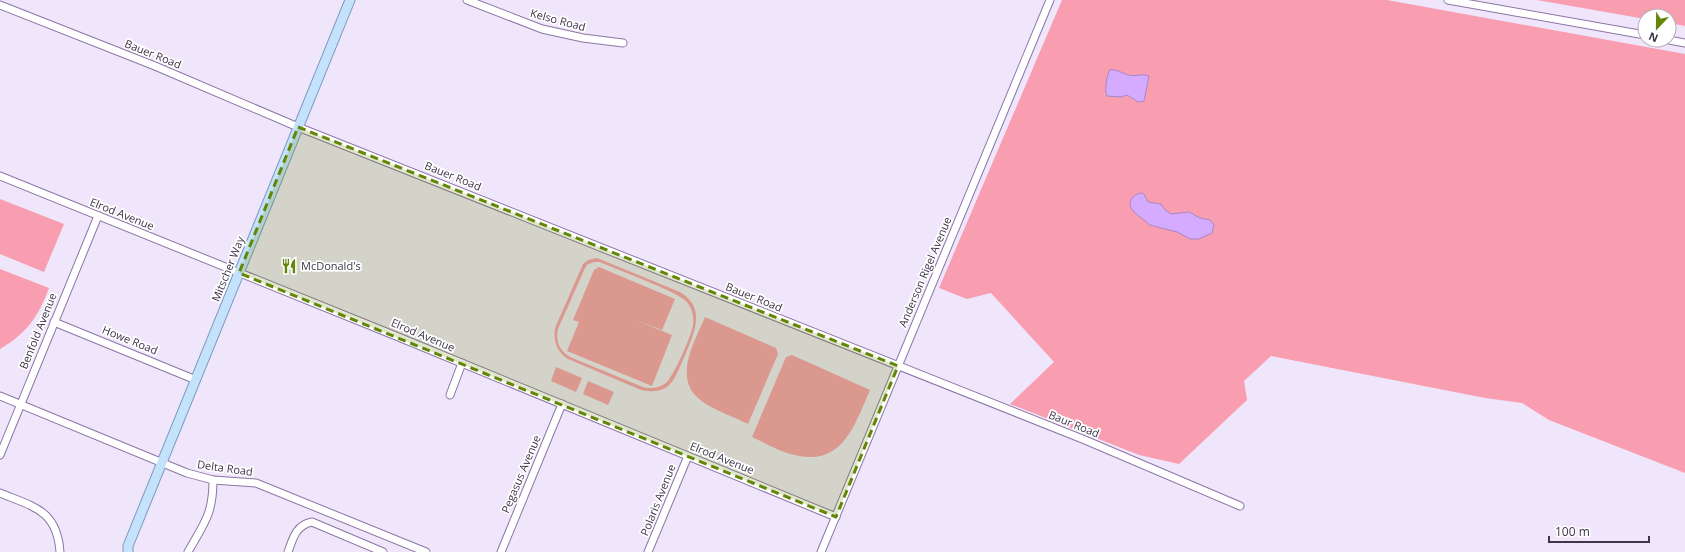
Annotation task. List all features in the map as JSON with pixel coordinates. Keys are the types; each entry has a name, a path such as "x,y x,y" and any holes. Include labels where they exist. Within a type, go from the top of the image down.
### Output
{"main road":[{"name":"Mitscher Way","path":"120,552 128,549 350,0"}],"street":[{"name":"Kelso Road","path":"467,0 542,29 583,38 623,43"},
{"name":"Anderson Rigel Avenue","path":"821,552 1050,0"},
{"path":"1448,0 1637,35"},
{"name":"Bauer Road","path":"0,5 162,69 298,127 898,366"},
{"name":"Elrod Avenue","path":"0,176 462,363 836,517"},
{"name":"Benfold Avenue","path":"0,455 98,216"},
{"name":"Howe Road","path":"54,322 196,380"},
{"path":"450,394 462,363"},
{"name":"Baur Road","path":"898,366 1085,440 1240,506"},
{"name":"Delta Road","path":"0,396 187,473 213,480 256,483 426,552"},
{"name":"Pegasus Avenue","path":"501,552 562,404"},
{"name":"Polaris Avenue","path":"648,552 688,456"},
{"path":"188,552 208,518 213,498 213,480"},
{"path":"0,493 36,508 46,515 54,524 59,539 60,552"},
{"path":"288,552 296,531 303,524 312,522 383,552"}],"highlighted area":[{"path":"298,127 898,366 836,517 239,273"}],"shaded area":[{"path":"1062,0 1387,0 1637,45 1637,48 1652,48 1685,54 1685,473 1549,420 1522,403 1485,398 1271,356 1244,381 1247,400 1179,464 1139,455 1010,404 1054,362 991,293 967,299 939,288"},
{"path":"1537,0 1685,0 1685,26 1677,24 1677,8 1637,8 1637,18"},
{"path":"1110,70 1116,70 1132,75 1149,76 1144,101 1138,102 1127,95 1121,97 1107,96 1106,83"},
{"path":"1141,193 1144,194 1148,202 1161,204 1165,210 1171,214 1189,212 1200,218 1210,220 1214,225 1212,233 1199,239 1190,239 1177,232 1150,225 1134,212 1130,206 1133,197"},
{"path":"0,199 64,224 44,272 0,254"},
{"path":"597,258 680,292 689,299 694,306 696,323 691,340 673,381 667,387 654,391 641,390 568,359 559,350 555,342 555,328 583,264 588,260","holes":["600,262 672,292 681,297 690,307 693,322 692,330 682,356 673,373 663,385 655,388 643,387 570,357 561,349 557,338 558,329 585,268 588,264"]},
{"path":"599,267 675,299 662,330 633,319 672,335 652,386 567,351 579,322 573,320 594,270"},
{"path":"0,269 49,288 36,316 18,337 0,349"},
{"path":"705,317 776,348 778,354 748,424 706,404 695,395 689,385 687,375 688,363 695,339"},
{"path":"792,355 870,390 859,416 845,440 836,449 825,455 811,457 789,454 752,437 786,357"},
{"path":"556,367 582,378 576,392 551,381"},
{"path":"588,381 614,392 608,405 583,394"}],"place":[{"name":"McDonald's","path":"289,266"}]}
